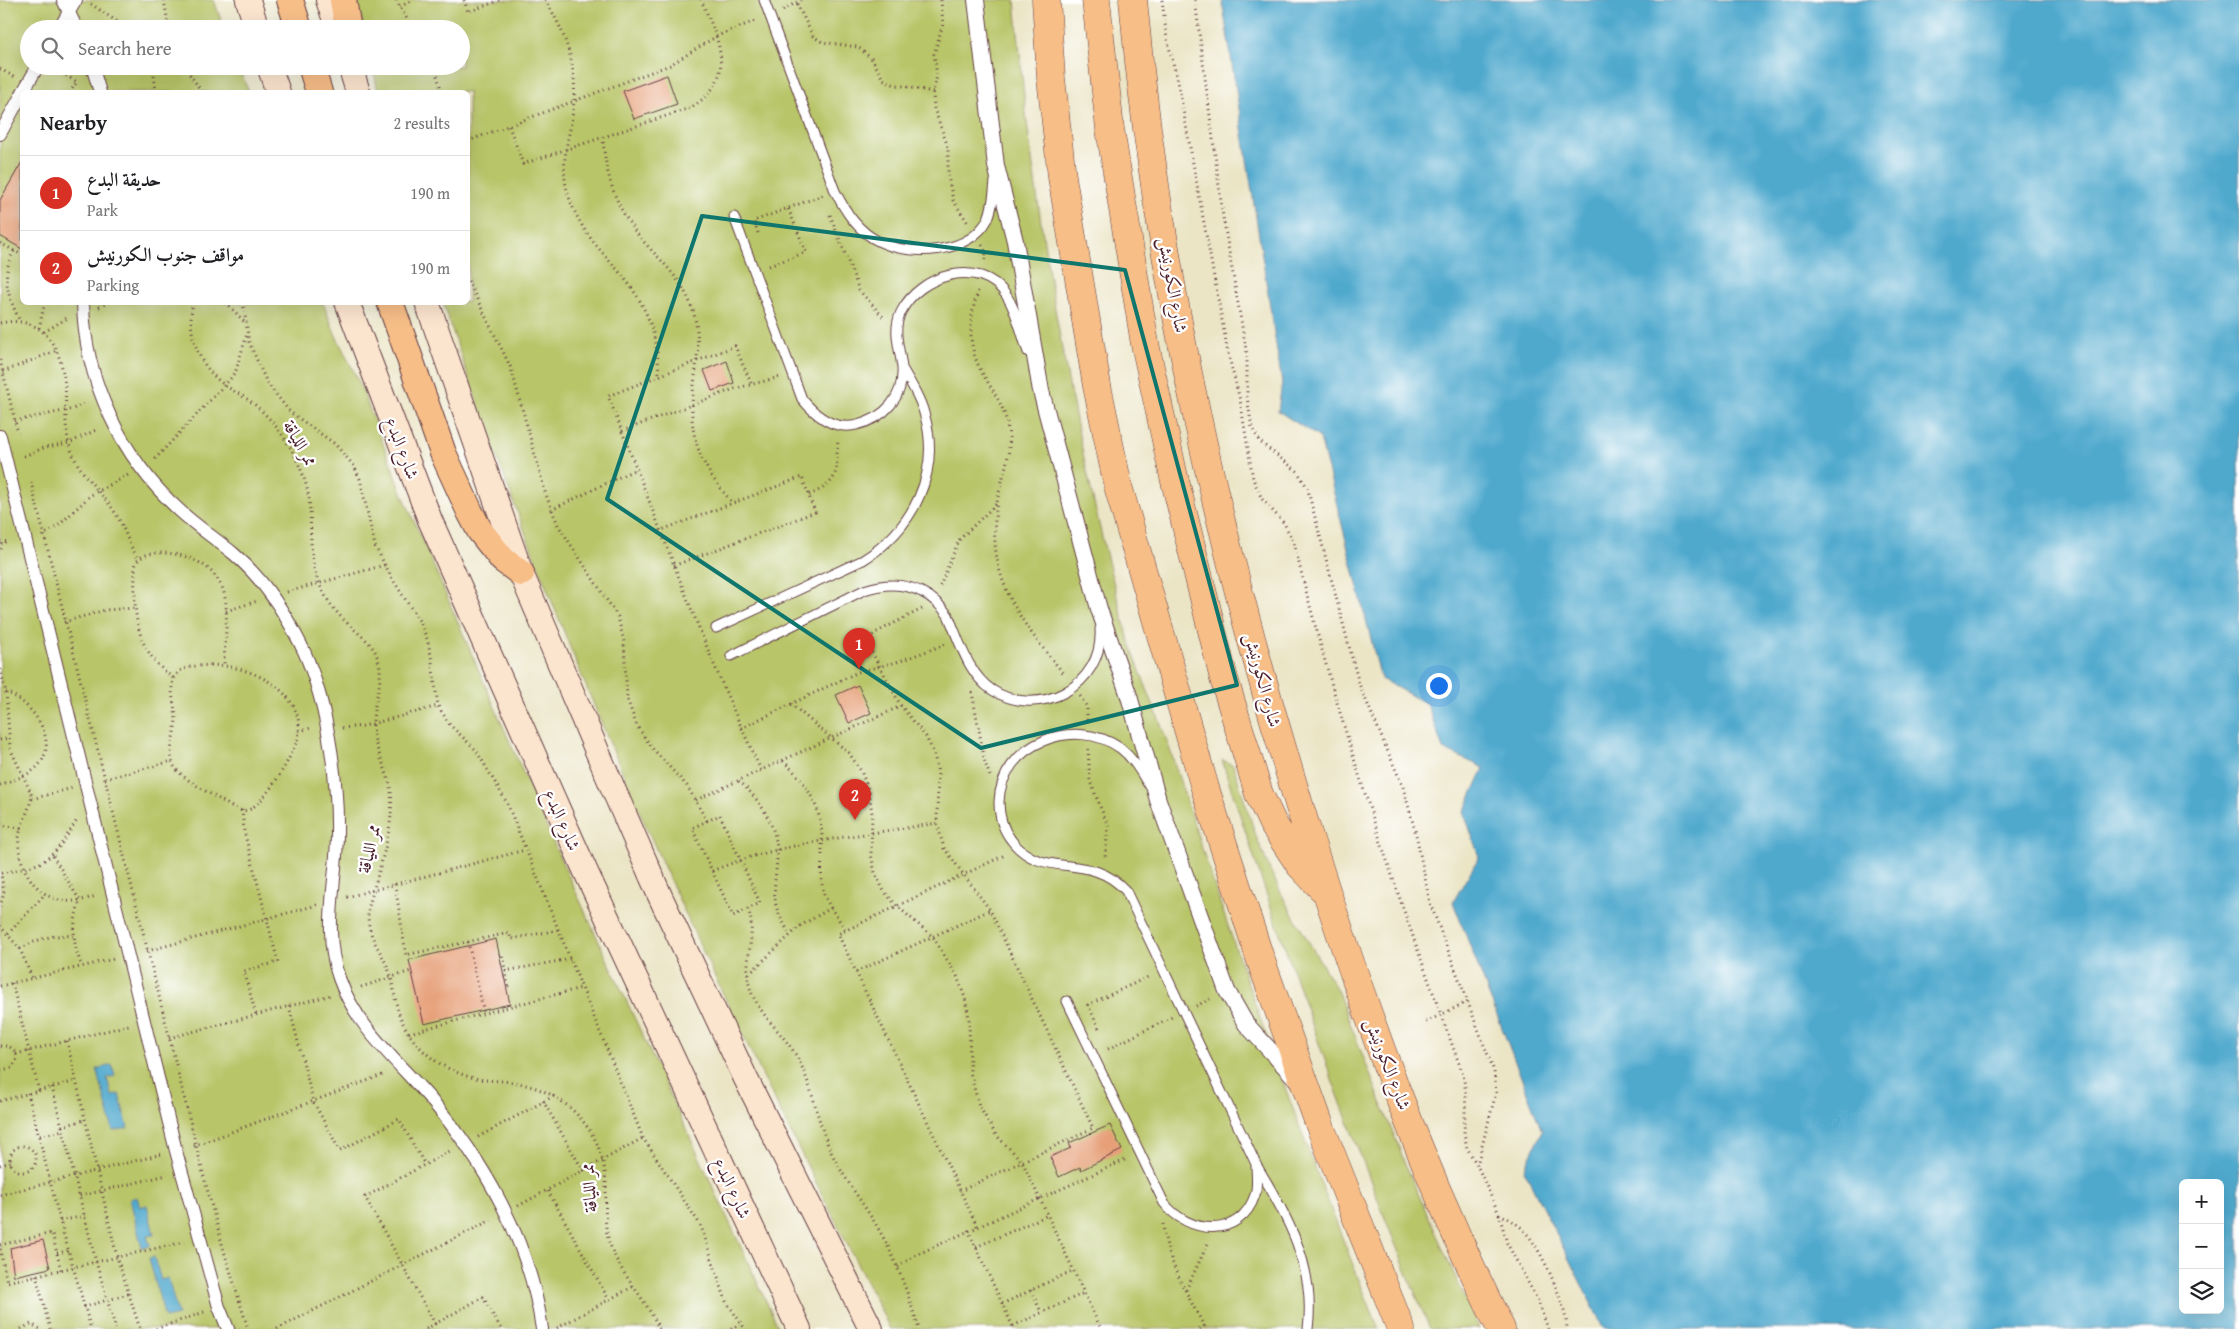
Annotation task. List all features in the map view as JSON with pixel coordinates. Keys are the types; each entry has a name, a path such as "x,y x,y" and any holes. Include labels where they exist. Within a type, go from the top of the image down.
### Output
{"highway":[{"path":"1046,0 1051,78 1062,177 1097,386 1118,486 1205,788 1260,958 1306,1089 1401,1329"},
{"path":"1096,0 1110,130 1145,344 1174,477 1224,679 1259,794 1273,824 1300,865 1327,893"},
{"name":"شارع الكورنيش","path":"1133,0 1145,112 1177,314 1207,458 1267,698 1327,893 1362,994 1429,1170 1501,1329"}],"main road":[{"path":"248,0 254,20"},
{"path":"290,0 296,20"},
{"path":"328,0 335,20"},
{"path":"343,0 346,20"},
{"path":"272,75 277,90"},
{"path":"314,75 318,90"},
{"path":"353,75 357,90"},
{"name":"شارع البدع","path":"348,305 430,520 585,870 799,1329"},
{"path":"391,305 443,454 470,512 480,531 503,560 521,573"},
{"path":"428,305 521,573 660,896 746,1079 870,1329"}],"street":[{"path":"976,0 996,166 1015,241 1041,391 1099,609 1129,696 1158,800 1227,991 1246,1024 1306,1089"},
{"path":"63,20 69,4"},
{"path":"69,4 74,20"},
{"path":"25,90 33,75"},
{"path":"95,75 99,90"},
{"path":"0,134 20,98"},
{"path":"83,305 87,350 99,390 113,422 133,456 158,490 196,526 236,556 272,597 301,645 320,699 332,762 337,832 331,940 338,976 359,1018 430,1099 465,1143 505,1213 528,1270 542,1329"},
{"path":"0,436 146,1021 176,1151 219,1307 228,1329"}],"lane":[{"path":"764,0 835,191 843,206 864,231 879,242 900,248 941,248 961,242 977,233 987,220 992,208 996,166"},
{"path":"734,216 802,400 825,421 839,426 853,426 870,422 884,414 895,401 900,386 902,368 896,329 901,312 910,297 921,286 934,279 949,275 982,277 1000,288 1012,307 1041,391"},
{"path":"716,628 863,560 882,548 908,519 924,485 929,446 924,413 902,368"},
{"path":"731,656 864,590 881,585 907,586 917,589 932,599 948,615 973,670 992,690 1017,700 1045,701 1067,693 1093,664 1101,639 1099,609"},
{"path":"1158,800 1136,763 1120,749 1087,734 1070,734 1051,738 1033,746 1020,755 1004,778 1000,794 1003,825 1019,848 1039,861 1080,866 1102,872 1113,878 1126,891 1256,1164 1285,1213 1304,1262 1310,1296 1308,1329"},
{"path":"1067,1001 1164,1203 1182,1221 1199,1227 1215,1228 1236,1219 1252,1203 1257,1181 1256,1164"}],"path":[{"path":"85,0 115,20"},
{"path":"164,0 167,20"},
{"path":"396,0 408,20"},
{"path":"400,7 412,0"},
{"path":"464,0 468,12 500,0"},
{"path":"545,0 570,54 574,79 574,101 565,150 564,174 574,211 592,243 630,286 648,315 658,353 659,376"},
{"path":"509,126 523,164 690,108 706,98 717,82 722,60 717,36 701,0"},
{"path":"470,141 675,63 717,36 797,4 801,0"},
{"path":"941,0 943,24 934,54 937,76 933,92 934,108 948,147 948,176 953,200 961,214 977,233 986,253 982,277 971,312 970,330 973,350 981,370 1001,403 1010,439 1010,452 997,503 995,529 997,557 1004,588 1026,629 1074,687 1087,707 1090,781 1108,826 1108,838 1102,872"},
{"path":"1162,0 1167,39 1178,82 1228,353 1240,400 1253,479 1262,499 1284,523 1294,543 1344,728 1384,856 1463,1074 1466,1092 1465,1140 1498,1214 1507,1243 1538,1301 1548,1329"},
{"path":"1196,1 1223,216 1248,355 1248,397 1252,428 1260,442 1298,471 1307,487 1353,665 1403,787 1416,834 1430,903 1494,1071 1497,1086 1477,1165"},
{"path":"797,4 813,36 822,42 858,47 872,59 883,79 893,84 933,92"},
{"path":"65,75 77,82 71,90"},
{"path":"154,75 156,90"},
{"path":"190,75 201,90"},
{"path":"437,75 441,90"},
{"path":"603,137 608,175 621,210 637,234 669,268 687,295 697,327 698,360 692,405 693,427 698,448 714,480 733,503"},
{"path":"760,239 754,221 835,191"},
{"path":"823,196 826,205"},
{"path":"769,266 806,252 788,208"},
{"path":"830,214 859,290 896,329"},
{"path":"0,243 20,253"},
{"path":"14,251 6,266 4,283 20,321"},
{"path":"766,257 772,275"},
{"path":"470,285 514,377 558,525 613,606 618,617 624,642 628,699 637,726 653,749 677,774 696,800 706,822"},
{"path":"39,328 44,305"},
{"name":"ممر اللياقة","path":"193,305 192,333 196,346 208,368 225,385 241,394 268,418 290,447 298,464 309,500 313,559 319,582 334,609 365,638 377,655 381,675 373,724 374,738 387,778 391,803 389,827 368,910 370,932 391,977 397,1009 409,1033 427,1054 458,1073 484,1080 527,1085 554,1096 566,1104 585,1124 603,1161 606,1176 606,1233 615,1260 644,1300 659,1329"},
{"path":"229,305 246,325"},
{"path":"243,305 246,325 254,356 277,397 290,412 336,444 354,466 365,495 370,528 376,546 393,580 416,615 427,638 433,664 438,706 450,725 476,750 495,780 643,1138 701,1226 721,1288 740,1324 745,1329"},
{"path":"0,324 20,321 39,328 55,351 65,387 64,412 69,443 81,469 117,515 138,558 135,567 134,608 139,633 149,654 174,678"},
{"path":"751,383 735,346 608,396 673,566 741,728 761,770"},
{"path":"3,372 55,351"},
{"path":"0,360 20,440"},
{"path":"622,431 751,383 792,375"},
{"path":"15,421 64,412 82,406 99,390"},
{"path":"24,456 46,447 69,443 113,422"},
{"path":"809,495 829,486 834,480 839,426"},
{"path":"22,448 26,465"},
{"path":"552,510 636,469"},
{"path":"28,474 196,1145 224,1251 248,1329"},
{"path":"659,530 802,477 815,512 673,566"},
{"path":"960,1190 1093,1128 990,910 973,884 963,875 944,848 937,823 938,773 934,754 926,737 901,706 870,649 870,637 909,617 932,599 940,587 959,540 990,512 997,503"},
{"path":"0,548 2,542"},
{"path":"138,558 148,554 171,553 194,559 205,566 221,584 225,597 226,611 224,665"},
{"path":"226,611 319,582 386,565"},
{"path":"48,626 105,610 134,608"},
{"path":"741,728 858,672 878,665 900,661 958,639"},
{"path":"224,665 257,674 278,688 294,710 299,731 293,754 263,798 254,807 242,810 236,809 198,785 174,766 171,757 176,720 172,684 174,678 181,670 192,667 224,665"},
{"path":"0,669 6,692 8,738 13,758 29,786 32,799 21,828 19,849 25,869 33,882 45,894 65,901 80,901 113,890"},
{"path":"973,670 973,704 984,763 1000,794"},
{"path":"0,785 33,771 41,762 45,751 43,732 36,714 23,700 6,692"},
{"path":"791,704 849,753 861,771 869,791 872,813 871,854 875,873 884,891 897,906 933,937 948,958 965,998 968,1018 970,1072 979,1106 996,1135 1022,1161 1101,1329"},
{"path":"299,731 325,727 355,728 438,706"},
{"path":"696,800 901,706"},
{"path":"0,740 8,738"},
{"path":"782,761 797,773 812,797 821,824 821,877 824,893 831,908 846,930"},
{"path":"738,781 761,805 769,819 777,850 775,898 777,910 790,935"},
{"path":"0,907 4,893 0,872 25,869 40,864 53,856 91,801"},
{"path":"242,810 242,825 278,962 244,971 256,1015"},
{"path":"720,815 760,903 732,916 692,828 706,822 720,815"},
{"path":"712,871 740,859 777,850 937,823"},
{"path":"0,825 21,828"},
{"path":"977,1226 838,934 1019,848"},
{"path":"0,986 147,951 525,850"},
{"path":"53,856 80,901 73,924 73,936 82,966"},
{"path":"395,884 406,955 509,933 510,940 558,930"},
{"path":"8,934 45,894"},
{"path":"748,974 770,956 790,935 831,908"},
{"path":"748,909 752,926 748,974 751,992 797,1057 808,1080 820,1125 832,1155 872,1218 898,1266 919,1329"},
{"path":"856,972 990,910"},
{"path":"0,926 20,949 32,978"},
{"path":"20,949 51,936 73,936"},
{"path":"468,942 484,1013"},
{"path":"499,955 502,954 508,986 506,986"},
{"path":"505,972 570,959"},
{"path":"1100,1032 1088,1005 1164,969"},
{"path":"169,1038 411,971"},
{"path":"12,983 39,1091"},
{"path":"409,1033 581,988"},
{"path":"1108,1049 1227,991"},
{"path":"1426,1022 1467,1002"},
{"path":"289,1006 313,1101 340,1151 399,1119 425,1165"},
{"path":"16,1054 146,1021"},
{"path":"1104,1040 1112,1058"},
{"path":"67,1041 117,1257 140,1329"},
{"path":"0,1046 10,1047 16,1054 17,1060 12,1068 0,1070"},
{"path":"0,1196 196,1145 401,1068"},
{"path":"0,1101 76,1081"},
{"path":"52,1087 96,1262 116,1329"},
{"path":"28,1093 72,1267 91,1329"},
{"path":"434,1324 365,1197 554,1096"},
{"path":"543,1102 584,1172"},
{"path":"40,1136 85,1120"},
{"path":"277,1329 403,1267 584,1172 643,1138"},
{"path":"26,1146 35,1153 35,1163 28,1171 18,1170 11,1162 11,1156 16,1148 26,1146"},
{"path":"898,1266 914,1256 968,1230 1140,1153"},
{"path":"0,1165 11,1162"},
{"path":"80,1196 182,1172"},
{"path":"548,1191 609,1300"},
{"path":"1164,1203 1164,1237 1186,1291 1204,1326 1198,1329"},
{"path":"1498,1214 1518,1225 1533,1241 1561,1300 1567,1329"},
{"path":"976,1247 1048,1215"},
{"path":"60,1221 85,1216"},
{"path":"1186,1291 1215,1228"},
{"path":"968,1230 1013,1327 1084,1293"},
{"path":"0,1245 52,1233 61,1270"},
{"path":"0,1250 8,1282 200,1238"},
{"path":"57,1254 68,1251"},
{"path":"1002,1304 1074,1270"},
{"path":"36,1276 50,1329"},
{"path":"555,1329 634,1286"},
{"path":"1031,1290 1041,1312"},
{"path":"84,1308 128,1294"},
{"path":"426,1329 483,1298 501,1329"},
{"path":"156,1329 219,1307"},
{"path":"21,1329 31,1324 40,1329"},
{"path":"732,1329 740,1324"}],"highlighted area":[{"path":"702,216 1125,270 1237,685 981,748 607,499"}],"green space":[{"path":"0,0 214,0 221,20 20,20 20,75 242,75 248,90 20,90 20,305 324,305 336,336 359,382 405,500 561,860 779,1329 0,1329"},
{"path":"356,0 1015,0 1029,139 1049,276 1082,451 1124,623 1134,656 1165,737 1243,971 1295,1115 1379,1329 890,1329 711,969 627,782 548,593 476,400 444,305 470,305 470,90 378,90 375,75 470,75 470,20 362,20"},
{"path":"1222,760 1233,765 1256,836 1270,870 1286,903 1337,990 1408,1171 1479,1329 1430,1329 1373,1188 1320,1046"}],"water":[{"path":"1222,0 2239,0 2239,1329 1604,1329 1524,1170 1542,1131 1453,902 1479,857 1464,812 1484,768 1443,749 1427,704 1381,679 1320,438 1278,411 1282,383"},
{"path":"112,1065 115,1076 107,1078 112,1096 119,1094 128,1128 113,1131 97,1069"},
{"path":"137,1197 140,1207 147,1205 154,1235 147,1236 150,1246 142,1248 130,1199"},
{"path":"154,1257 161,1280 168,1278 178,1315 165,1318 149,1258"}],"building":[{"path":"667,75 677,104 634,119 623,91"},
{"path":"20,165 20,248 0,236 0,200"},
{"path":"727,361 734,383 712,391 704,370"},
{"path":"858,685 871,713 849,723 836,695"},
{"path":"496,939 510,1004 424,1024 409,960"},
{"path":"1110,1125 1122,1150 1081,1170 1080,1167 1059,1177 1050,1157 1071,1148 1069,1143"},
{"path":"43,1240 50,1268 14,1276 10,1248"}],"place":[{"name":"حديقة البدع","path":"859,669"},
{"name":"مواقف جنوب الكورنيش","path":"855,820"}]}
